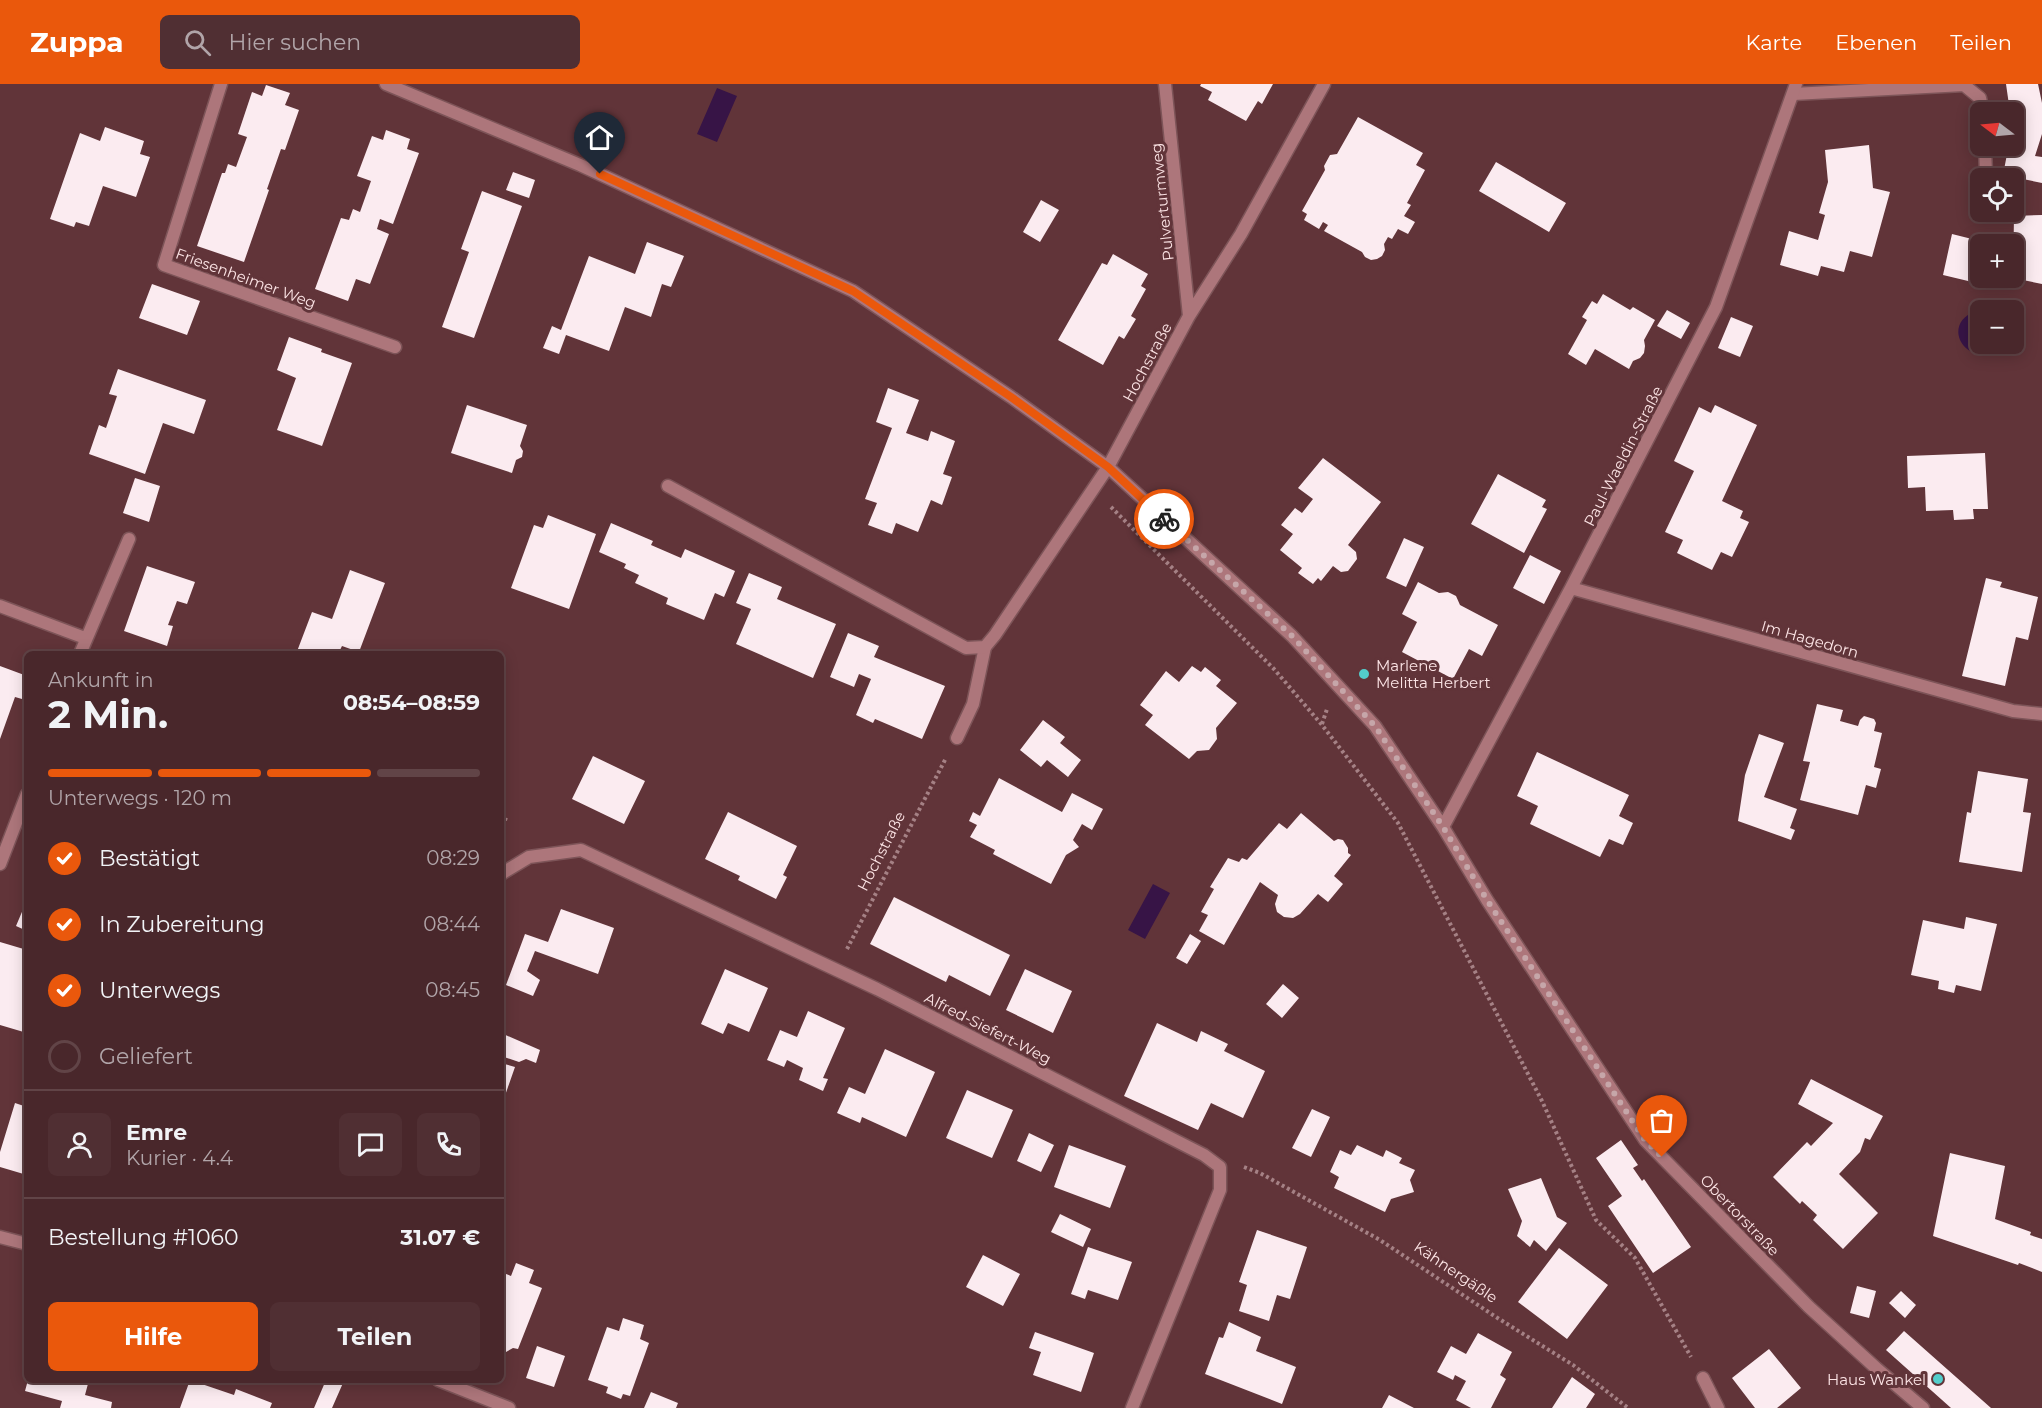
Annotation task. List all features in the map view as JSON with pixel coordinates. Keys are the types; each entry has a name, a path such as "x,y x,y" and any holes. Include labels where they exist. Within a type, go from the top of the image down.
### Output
{"street":[{"name":"Friesenheimer Weg","path":"221,84 164,265 395,347"},
{"path":"386,84 580,165 853,291 1011,397 1108,467"},
{"name":"Pulverturmweg","path":"1165,84 1189,316"},
{"name":"Hochstraße","path":"957,738 973,704 985,647 1108,467 1189,316 1241,234 1324,84"},
{"path":"1794,89 1964,85 1980,98 1981,102"},
{"name":"Paul-Waeldin-Straße","path":"1443,827 1571,588 1716,307 1794,89"},
{"name":"Obertorstraße","path":"1108,467 1292,636 1375,726 1645,1140 1809,1306 1923,1408"},
{"path":"668,486 966,648 985,647"},
{"path":"81,651 129,539"},
{"name":"Im Hagedorn","path":"1571,588 2013,711 2042,714"},
{"path":"0,606 86,639"},
{"path":"0,864 24,802"},
{"name":"Alfred-Siefert-Weg","path":"504,872 529,857 581,850 877,989 1204,1155 1220,1167 1220,1190 1132,1408"},
{"path":"0,1237 24,1243"},
{"path":"1703,1378 1718,1408"},
{"path":"446,1383 509,1408"}],"path":[{"path":"1108,467 1106,502 1274,669 1322,725 1398,823 1542,1101 1596,1220 1635,1258 1703,1378"},
{"name":"Hochstraße","path":"853,937 935,778"},
{"name":"Kähnergäßle","path":"1260,1173 1380,1240 1573,1365 1628,1408"}],"shaded area":[{"path":"717,88 737,96 717,142 697,134"},
{"path":"1970,315 1970,350 1962,344 1959,335 1959,326"},
{"path":"1153,884 1170,893 1145,939 1128,930"}],"building":[{"path":"1201,84 1273,84 1262,104 1258,101 1246,121 1208,100 1212,92 1200,86"},
{"path":"2006,84 2038,84 2042,103 2042,134 2035,156 2042,157 2042,183 2024,179 2024,168 2004,168 2007,156 2024,156 2024,102 2009,102"},
{"path":"266,85 290,93 285,105 299,110 285,150 281,149 244,262 197,246 222,173 225,173 228,164 236,167 247,137 238,134 252,92 262,96"},
{"path":"1358,117 1423,153 1416,165 1425,170 1407,203 1411,205 1404,216 1415,222 1408,234 1398,229 1392,239 1388,237 1382,256 1371,260 1362,252 1324,231 1328,225 1323,222 1319,229 1304,220 1307,214 1302,211 1325,170 1324,166 1330,155 1337,154"},
{"path":"105,127 144,141 140,154 150,157 136,197 103,186 89,226 76,222 74,227 50,219 80,133 100,141"},
{"path":"386,130 410,139 407,149 419,153 393,224 380,219 377,229 389,234 370,284 356,279 348,301 315,289 341,218 349,220 353,209 360,212 371,181 357,176 372,136 383,140"},
{"path":"1869,145 1873,188 1890,192 1872,257 1850,251 1844,272 1821,266 1818,276 1780,265 1789,231 1818,240 1825,215 1819,213 1828,182 1825,150"},
{"path":"1496,162 1566,203 1549,232 1479,191"},
{"path":"513,172 535,180 529,198 506,190"},
{"path":"482,191 522,206 474,338 442,327 469,252 461,249"},
{"path":"1041,200 1059,210 1040,242 1023,232"},
{"path":"2042,215 2042,284 2024,280 2024,234 2014,234 2014,222 2024,222 2024,216"},
{"path":"1952,234 1970,238 1970,281 1943,275"},
{"path":"647,242 684,256 671,287 662,284 651,317 625,307 609,351 566,335 559,354 543,348 552,326 561,330 589,256 635,274"},
{"path":"1113,254 1148,274 1141,286 1146,289 1131,316 1136,319 1124,339 1119,336 1103,365 1058,340 1102,263 1107,265"},
{"path":"152,284 200,301 187,335 139,318"},
{"path":"1603,294 1630,310 1633,307 1655,320 1644,340 1644,353 1633,361 1629,369 1595,349 1586,365 1568,354 1587,320 1582,317 1592,301 1597,304"},
{"path":"1667,310 1690,323 1681,339 1657,326"},
{"path":"1731,317 1753,326 1740,357 1718,348"},
{"path":"289,337 352,363 322,446 277,430 296,378 277,370"},
{"path":"118,369 206,400 194,434 163,423 145,474 89,454 99,425 106,428 117,396 109,394"},
{"path":"888,388 919,400 906,433 928,441 931,431 955,441 943,474 952,477 942,505 931,500 918,532 896,523 892,534 868,525 877,503 865,499 892,428 876,422"},
{"path":"467,405 527,425 520,446 523,451 522,457 516,460 512,473 451,453"},
{"path":"1715,405 1757,425 1722,501 1743,511 1740,518 1749,522 1732,557 1721,552 1712,570 1677,553 1683,540 1665,532 1694,471 1674,461 1699,407 1711,413"},
{"path":"1985,453 1988,509 1973,509 1974,519 1954,520 1953,510 1926,511 1925,487 1908,488 1907,456"},
{"path":"1323,458 1381,502 1348,545 1356,552 1357,559 1348,571 1341,572 1333,566 1321,581 1318,578 1313,584 1298,573 1302,568 1280,550 1293,534 1281,525 1295,508 1302,513 1313,499 1298,488"},
{"path":"1498,474 1546,500 1542,507 1547,509 1524,553 1471,524"},
{"path":"135,478 160,486 149,522 123,513"},
{"path":"548,515 596,534 569,609 511,588 534,525 543,528"},
{"path":"611,523 653,541 651,545 681,558 685,549 735,571 724,597 715,593 704,620 666,604 668,598 635,583 639,575 624,568 626,564 599,552"},
{"path":"1404,538 1424,547 1406,587 1386,578"},
{"path":"1530,555 1561,571 1544,604 1513,588"},
{"path":"147,566 195,582 187,604 177,601 168,625 173,626 167,646 124,631"},
{"path":"350,570 385,583 359,651 342,646 340,651 297,651 312,612 332,619"},
{"path":"749,573 782,587 777,599 836,624 813,678 736,644 751,609 736,603"},
{"path":"1986,578 2002,582 2000,587 2038,597 2028,640 2016,637 2005,686 1962,676"},
{"path":"1418,582 1439,593 1448,592 1456,596 1460,605 1498,625 1482,656 1469,649 1453,679 1402,652 1417,622 1402,614"},
{"path":"848,633 879,646 874,657 945,686 922,739 875,719 873,723 856,715 871,679 859,674 854,687 830,677"},
{"path":"0,666 24,675 24,694 22,699 15,697 0,739"},
{"path":"1192,666 1201,672 1205,667 1221,680 1216,686 1237,703 1216,728 1217,739 1209,750 1197,751 1189,759 1145,725 1153,715 1140,705 1166,671 1179,682"},
{"path":"1817,704 1843,710 1840,721 1858,726 1864,716 1874,719 1876,723 1874,731 1882,733 1874,767 1881,769 1876,788 1866,785 1858,815 1800,800 1810,762 1803,761"},
{"path":"1043,720 1065,737 1060,743 1081,760 1068,777 1047,760 1041,767 1020,750"},
{"path":"1759,734 1784,743 1764,797 1797,809 1790,828 1795,830 1791,840 1738,821 1745,775"},
{"path":"1537,752 1629,795 1619,816 1633,823 1623,845 1609,839 1600,857 1530,824 1538,806 1517,796"},
{"path":"593,756 645,781 624,824 572,799"},
{"path":"1978,771 2028,779 2023,812 2031,813 2022,872 1959,862 1967,812 1971,813"},
{"path":"999,778 1062,812 1072,793 1103,809 1092,830 1082,824 1073,840 1079,847 1066,855 1051,884 993,854 995,850 970,837 977,825 969,821 973,812 980,816"},
{"path":"728,812 797,846 783,875 787,877 776,899 738,880 740,876 705,859"},
{"path":"1301,813 1334,841 1343,840 1351,855 1334,876 1343,884 1328,902 1318,894 1300,914 1293,918 1284,917 1277,912 1275,904 1278,895 1260,882 1224,945 1199,931 1208,915 1201,912 1214,889 1210,887 1228,858 1239,862 1242,858 1247,860 1279,823 1287,829"},
{"path":"894,897 1010,955 990,996 949,975 946,982 870,944"},
{"path":"24,907 24,930 16,926"},
{"path":"561,909 614,928 598,974 535,951 527,971 540,980 533,996 506,985 525,934 548,942"},
{"path":"1966,917 1997,924 1981,991 1956,985 1954,993 1938,989 1939,981 1911,975 1923,920 1964,929"},
{"path":"1190,934 1201,941 1187,964 1176,958"},
{"path":"0,942 24,949 24,1032 0,1025"},
{"path":"725,969 768,988 749,1032 728,1023 723,1034 701,1024"},
{"path":"1025,969 1072,991 1053,1033 1006,1010"},
{"path":"1283,984 1299,998 1282,1018 1266,1004"},
{"path":"808,1011 845,1028 823,1078 828,1079 823,1091 799,1080 803,1068 787,1060 784,1067 767,1060 780,1030 797,1037"},
{"path":"1157,1023 1197,1042 1201,1031 1228,1044 1224,1051 1265,1071 1243,1118 1211,1103 1198,1130 1124,1096"},
{"path":"504,1034 540,1050 536,1063 526,1059 519,1062 504,1057"},
{"path":"885,1049 935,1072 906,1137 862,1117 860,1123 837,1113 849,1087 865,1094"},
{"path":"504,1064 515,1067 504,1098"},
{"path":"1811,1079 1883,1116 1870,1140 1865,1138 1860,1152 1839,1174 1878,1213 1843,1249 1813,1220 1817,1215 1802,1201 1800,1204 1773,1177 1807,1142 1811,1146 1833,1123 1798,1104"},
{"path":"967,1090 1013,1110 992,1158 946,1138"},
{"path":"15,1103 24,1106 24,1174 0,1167 0,1152"},
{"path":"1312,1109 1330,1117 1311,1157 1292,1148"},
{"path":"1029,1133 1054,1145 1041,1172 1017,1161"},
{"path":"1621,1140 1638,1165 1633,1168 1642,1181 1644,1179 1691,1247 1653,1273 1608,1206 1622,1196 1596,1158"},
{"path":"1069,1145 1126,1166 1110,1208 1054,1187"},
{"path":"1357,1145 1383,1157 1386,1150 1402,1158 1399,1163 1415,1170 1410,1180 1414,1192 1391,1199 1385,1212 1334,1188 1339,1177 1330,1172 1340,1150 1351,1155"},
{"path":"1950,1153 2005,1166 1995,1219 2031,1232 2030,1235 2042,1239 2042,1272 1933,1236"},
{"path":"1541,1178 1557,1217 1567,1223 1546,1251 1534,1240 1530,1247 1517,1236 1522,1221 1508,1189"},
{"path":"1060,1214 1091,1229 1083,1247 1051,1232"},
{"path":"1257,1230 1307,1247 1290,1299 1277,1295 1269,1321 1239,1311 1247,1285 1239,1282"},
{"path":"1088,1247 1132,1262 1118,1300 1088,1290 1085,1299 1071,1294"},
{"path":"1559,1248 1608,1285 1567,1339 1518,1302"},
{"path":"983,1255 1020,1274 1003,1306 966,1287"},
{"path":"516,1263 534,1270 529,1283 542,1288 518,1349 513,1348 506,1352 504,1351 504,1273 511,1276"},
{"path":"1857,1286 1876,1291 1869,1318 1850,1313"},
{"path":"1901,1291 1916,1305 1905,1318 1889,1303"},
{"path":"623,1318 644,1325 640,1339 649,1343 630,1396 623,1394 621,1399 606,1393 608,1387 588,1380 607,1327 619,1331"},
{"path":"1229,1322 1261,1337 1256,1351 1296,1367 1282,1404 1205,1374 1219,1337 1223,1338"},
{"name":"Haus Wankel","path":"1904,1331 1991,1408 1951,1408 1886,1350"},
{"path":"1035,1332 1094,1353 1081,1392 1033,1375 1041,1352 1029,1348"},
{"path":"1478,1333 1512,1352 1500,1375 1506,1379 1491,1408 1471,1408 1456,1400 1466,1381 1455,1375 1453,1380 1437,1372 1451,1346 1466,1354"},
{"path":"537,1346 565,1356 554,1387 526,1378"},
{"path":"1769,1349 1801,1388 1777,1408 1755,1408 1732,1378"},
{"path":"1572,1377 1595,1394 1586,1408 1552,1408"},
{"path":"27,1383 88,1383 85,1395 112,1402 111,1408 60,1408 62,1401 25,1391"},
{"path":"189,1383 199,1383 234,1395 236,1389 272,1403 270,1408 180,1408"},
{"path":"325,1383 343,1383 332,1408 314,1408"},
{"path":"651,1392 678,1403 676,1408 644,1408"},
{"path":"1389,1395 1414,1408 1382,1408"}],"way so far":[{"path":"1164,519 1292,636 1375,726 1645,1140 1662,1157"}],"place":[{"name":"Marlene Melitta Herbert","path":"1364,674"},
{"name":"Haus Wankel","path":"1938,1379"}],"route":[{"path":"600,174 853,291 1011,397 1108,467 1164,519"}]}
